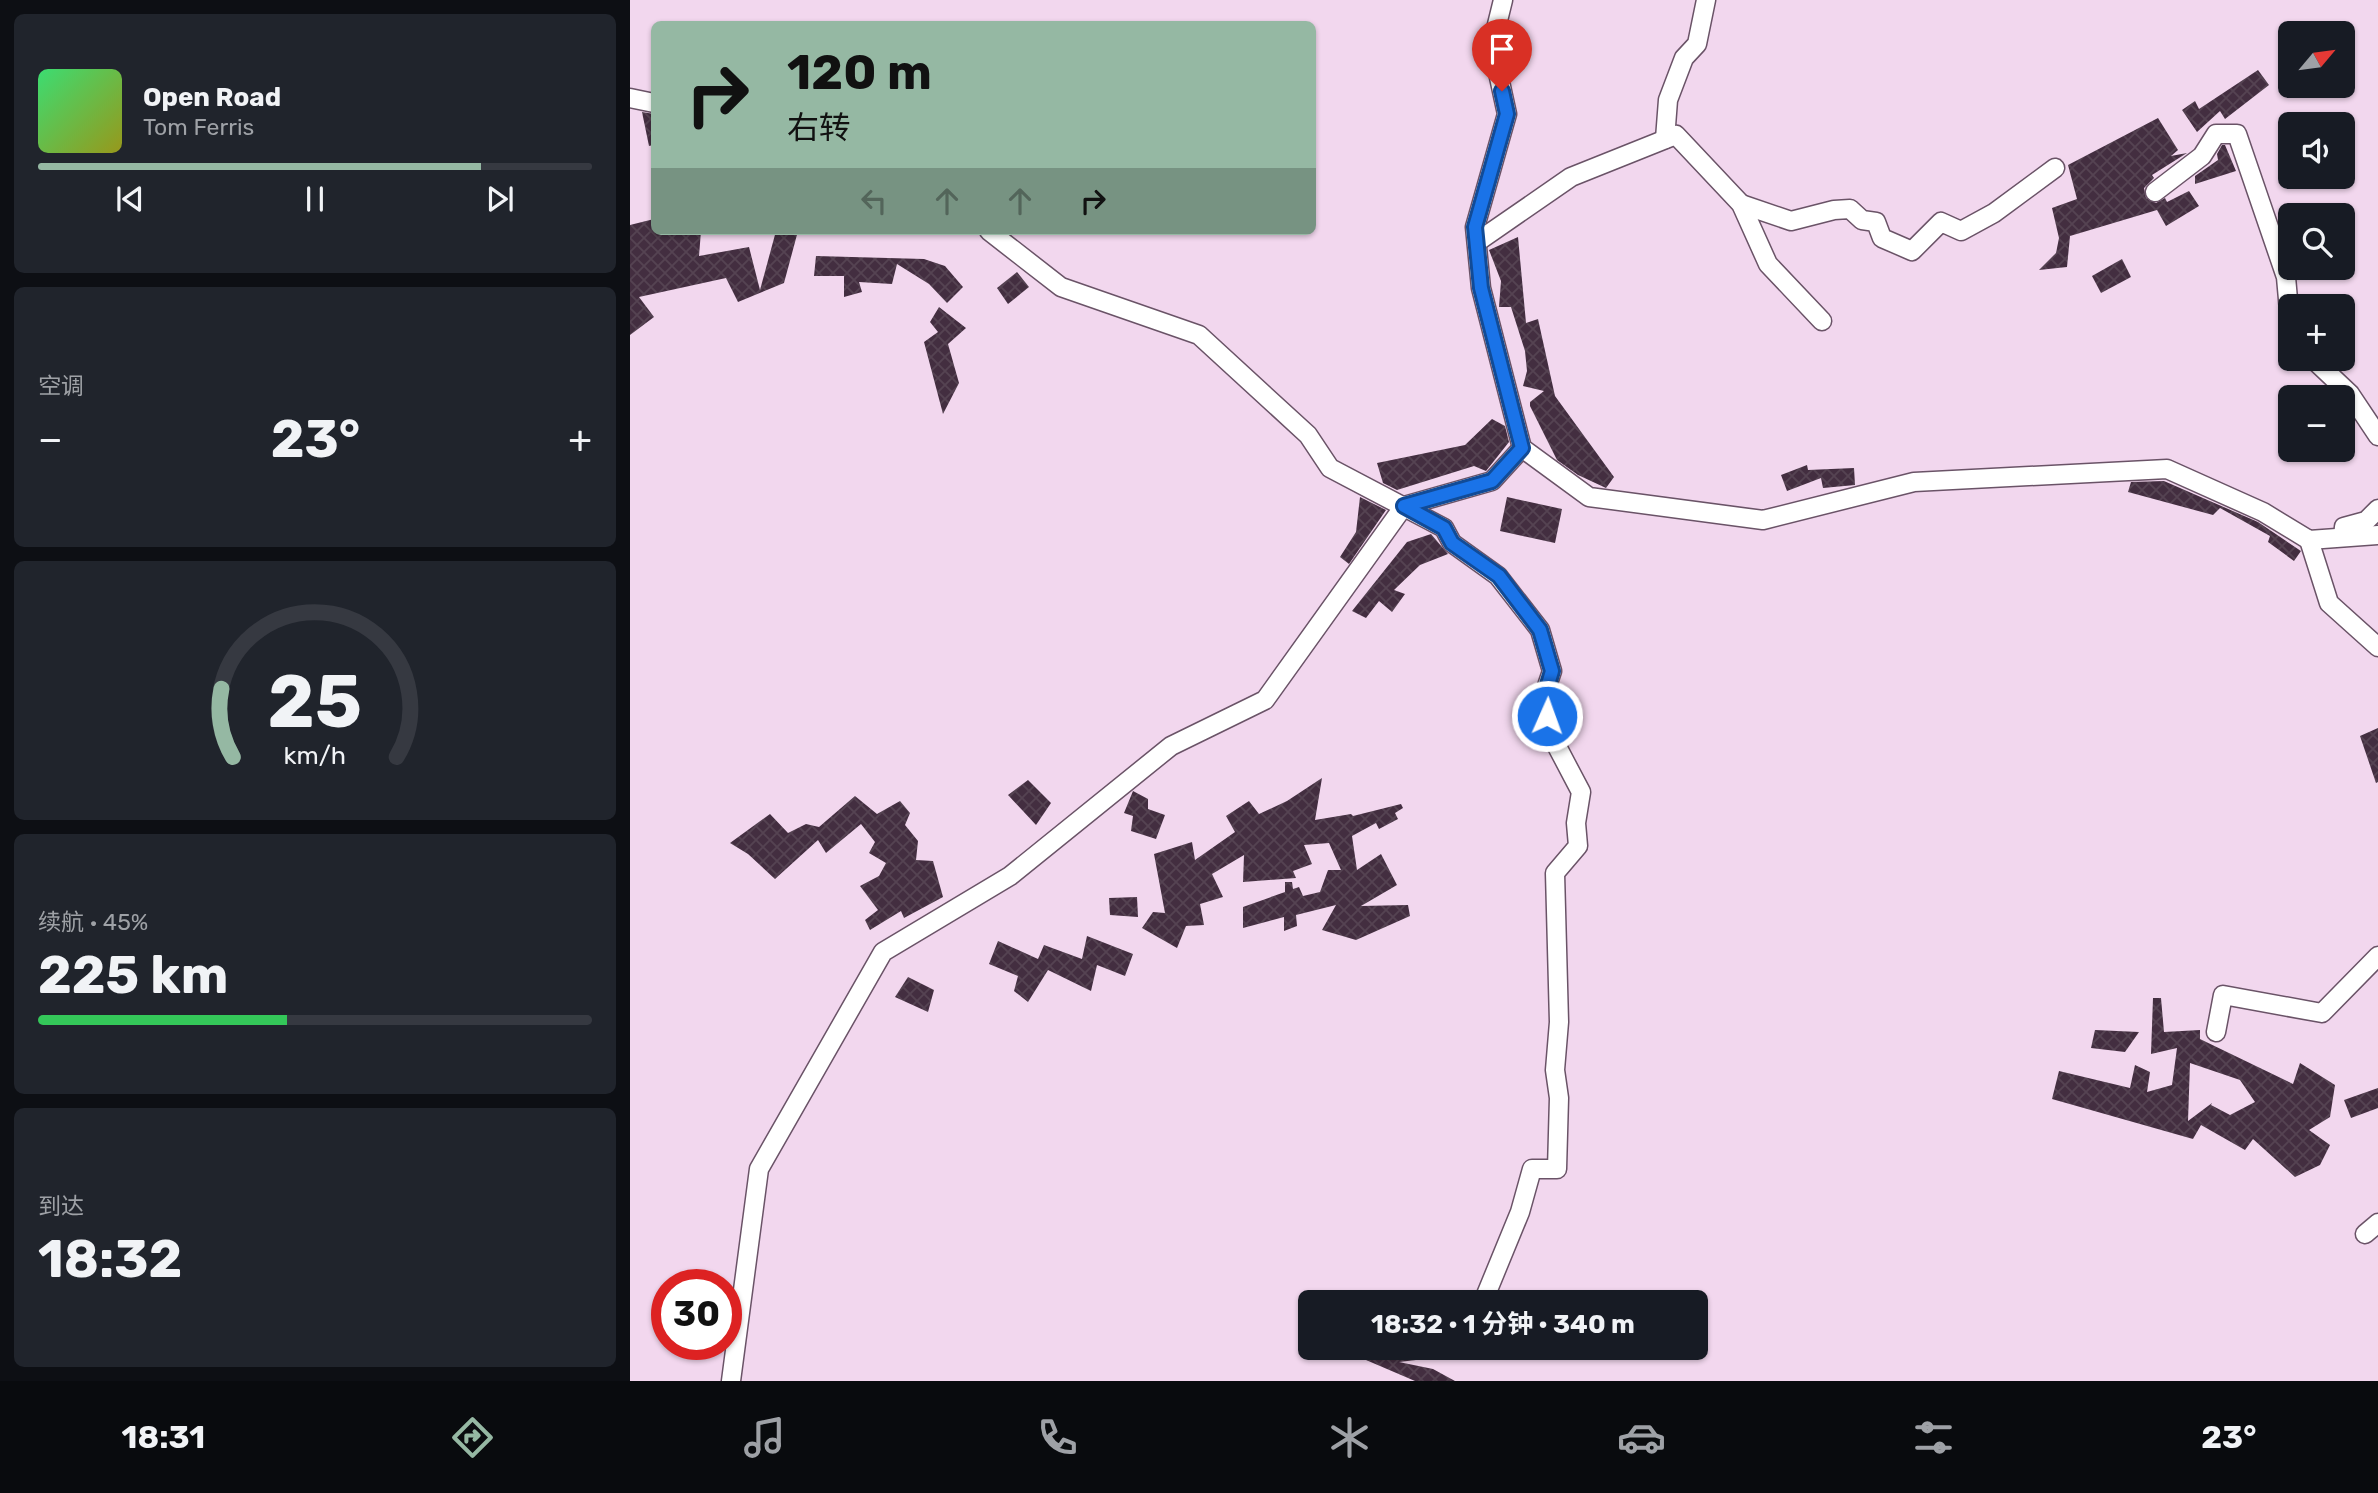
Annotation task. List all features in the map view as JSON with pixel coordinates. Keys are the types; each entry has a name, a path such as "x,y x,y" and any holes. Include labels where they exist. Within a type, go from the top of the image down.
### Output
{"street":[{"path":"1503,0 1492,44 1507,114 1475,227 1481,288 1522,448 1589,497 1763,520 1914,482 2166,469 2263,512 2309,540 2378,535"},
{"path":"1665,139 1668,100 1684,58 1697,44 1706,0"},
{"path":"630,98 651,102"},
{"path":"2155,192 2202,156 2216,134 2237,134 2286,277 2288,294"},
{"path":"1477,242 1571,177 1676,135 1741,204 1768,264 1822,321"},
{"path":"1741,204 1791,221 1850,209 1862,220 1876,222 1882,238 1912,251 1941,222 1961,231 1994,213 2055,168"},
{"path":"994,235 1061,287 1199,335 1308,435 1330,468 1444,528 1452,543 1499,576 1540,630 1552,671 1544,698 1551,735 1581,792 1576,823 1578,846 1555,873 1559,1023 1555,1070 1559,1098 1557,1168 1532,1169 1520,1212 1488,1290"},
{"path":"2326,371 2350,394 2378,436"},
{"path":"730,1381 759,1169 883,952 1010,876 1171,746 1265,699 1404,506 1492,481 1522,448"},
{"path":"2343,537 2344,527 2367,521 2378,509"},
{"path":"2309,540 2329,603 2378,647"},
{"path":"2216,1032 2223,995 2322,1013 2378,956"}],"building":[{"path":"2258,70 2269,85 2225,119 2220,111 2197,132 2182,110 2195,101 2199,109"},
{"path":"642,112 651,114 649,146"},
{"path":"2158,118 2178,150 2171,156 2187,153 2152,175 2154,178 2144,188 2146,198 2156,203 2165,198 2167,202 2189,191 2199,206 2166,226 2157,210 2070,236 2067,267 2039,270 2056,253 2059,238 2052,208 2077,199 2068,165"},
{"path":"2222,145 2225,145 2236,171 2195,184 2195,176 2218,160 2217,154"},
{"path":"651,220 651,235 701,235 699,256 749,247 760,290 775,235 797,235 784,283 738,302 726,278 639,297 654,317 630,335 630,225"},
{"path":"1518,237 1526,323 1538,319 1555,396 1614,477 1606,488 1578,475 1557,460 1530,406 1530,402 1544,391 1523,386 1527,371 1525,351 1511,307 1499,307 1501,281 1489,250"},
{"path":"816,256 924,259 945,266 963,287 947,303 929,284 897,264 892,284 859,282 862,292 844,297 844,276 814,276"},
{"path":"2122,259 2131,277 2101,293 2092,276"},
{"path":"1017,272 1029,287 1008,304 997,288"},
{"path":"939,307 966,328 948,344 959,383 943,414 924,342 938,332 930,322"},
{"path":"1492,419 1505,426 1509,442 1486,471 1474,466 1397,490 1383,483 1377,463 1465,445"},
{"path":"1807,465 1808,470 1854,468 1855,485 1823,488 1821,478 1787,491 1781,475"},
{"path":"2164,481 2258,522 2301,551 2294,561 2268,542 2270,536 2220,508 2213,515 2128,492 2131,482"},
{"path":"1360,497 1386,510 1349,564 1340,557 1356,532"},
{"path":"1507,497 1562,509 1555,543 1500,531"},
{"path":"1431,534 1448,554 1420,565 1394,590 1405,594 1392,612 1379,601 1366,618 1352,611 1407,542"},
{"path":"2378,728 2378,782 2376,783 2360,736"},
{"path":"1322,778 1315,820 1351,814 1353,816 1401,804 1403,808 1395,813 1398,819 1379,829 1376,823 1352,836 1357,870 1381,854 1397,885 1361,906 1408,905 1410,916 1356,940 1322,930 1336,905 1296,915 1297,926 1284,931 1284,917 1243,928 1243,907 1285,892 1285,882 1292,882 1293,889 1299,887 1303,896 1320,892 1328,870 1341,870 1329,843 1304,845 1312,864 1293,871 1296,878 1243,882 1244,855 1212,874 1223,897 1200,904 1204,925 1186,926 1177,948 1142,928 1153,912 1165,913 1154,854 1192,842 1195,860 1235,832 1226,816 1249,801 1259,814 1287,801"},
{"path":"1028,780 1051,803 1036,825 1008,795"},
{"path":"1133,791 1148,799 1148,809 1165,815 1156,839 1131,831 1133,816 1124,813"},
{"path":"855,796 877,814 900,801 910,813 905,825 918,841 916,860 933,861 943,897 904,918 901,911 870,930 865,920 878,910 860,886 879,876 886,863 869,853 875,842 861,824 826,853 818,840 775,879 748,854 730,843 770,814 788,833 806,824 819,827"},
{"path":"1137,897 1138,917 1110,915 1109,898"},
{"path":"1087,936 1133,954 1125,976 1097,965 1091,991 1048,970 1028,1002 1014,991 1018,976 989,964 998,941 1038,959 1044,945 1082,959"},
{"path":"908,977 934,990 928,1012 895,997"},
{"path":"2153,998 2161,998 2164,1032 2200,1030 2200,1039 2293,1084 2300,1063 2335,1085 2330,1117 2309,1130 2330,1145 2320,1165 2295,1177 2253,1139 2245,1150 2201,1125 2193,1139 2052,1099 2059,1071 2130,1088 2135,1065 2150,1072 2147,1092 2172,1085 2177,1048 2151,1054","holes":["2190,1063 2240,1080 2255,1102 2230,1115 2211,1105 2212,1103 2188,1121"]},
{"path":"2095,1030 2139,1032 2125,1052 2091,1048"},
{"path":"2378,1088 2378,1108 2351,1118 2344,1100"},
{"path":"1366,1360 1416,1360 1399,1362 1433,1369 1455,1381 1415,1381"}],"route":[{"path":"1502,91 1507,114 1475,227 1481,288 1522,448 1492,481 1404,506 1444,528 1452,543 1499,576 1540,630 1552,671 1544,698 1547,716"}]}
